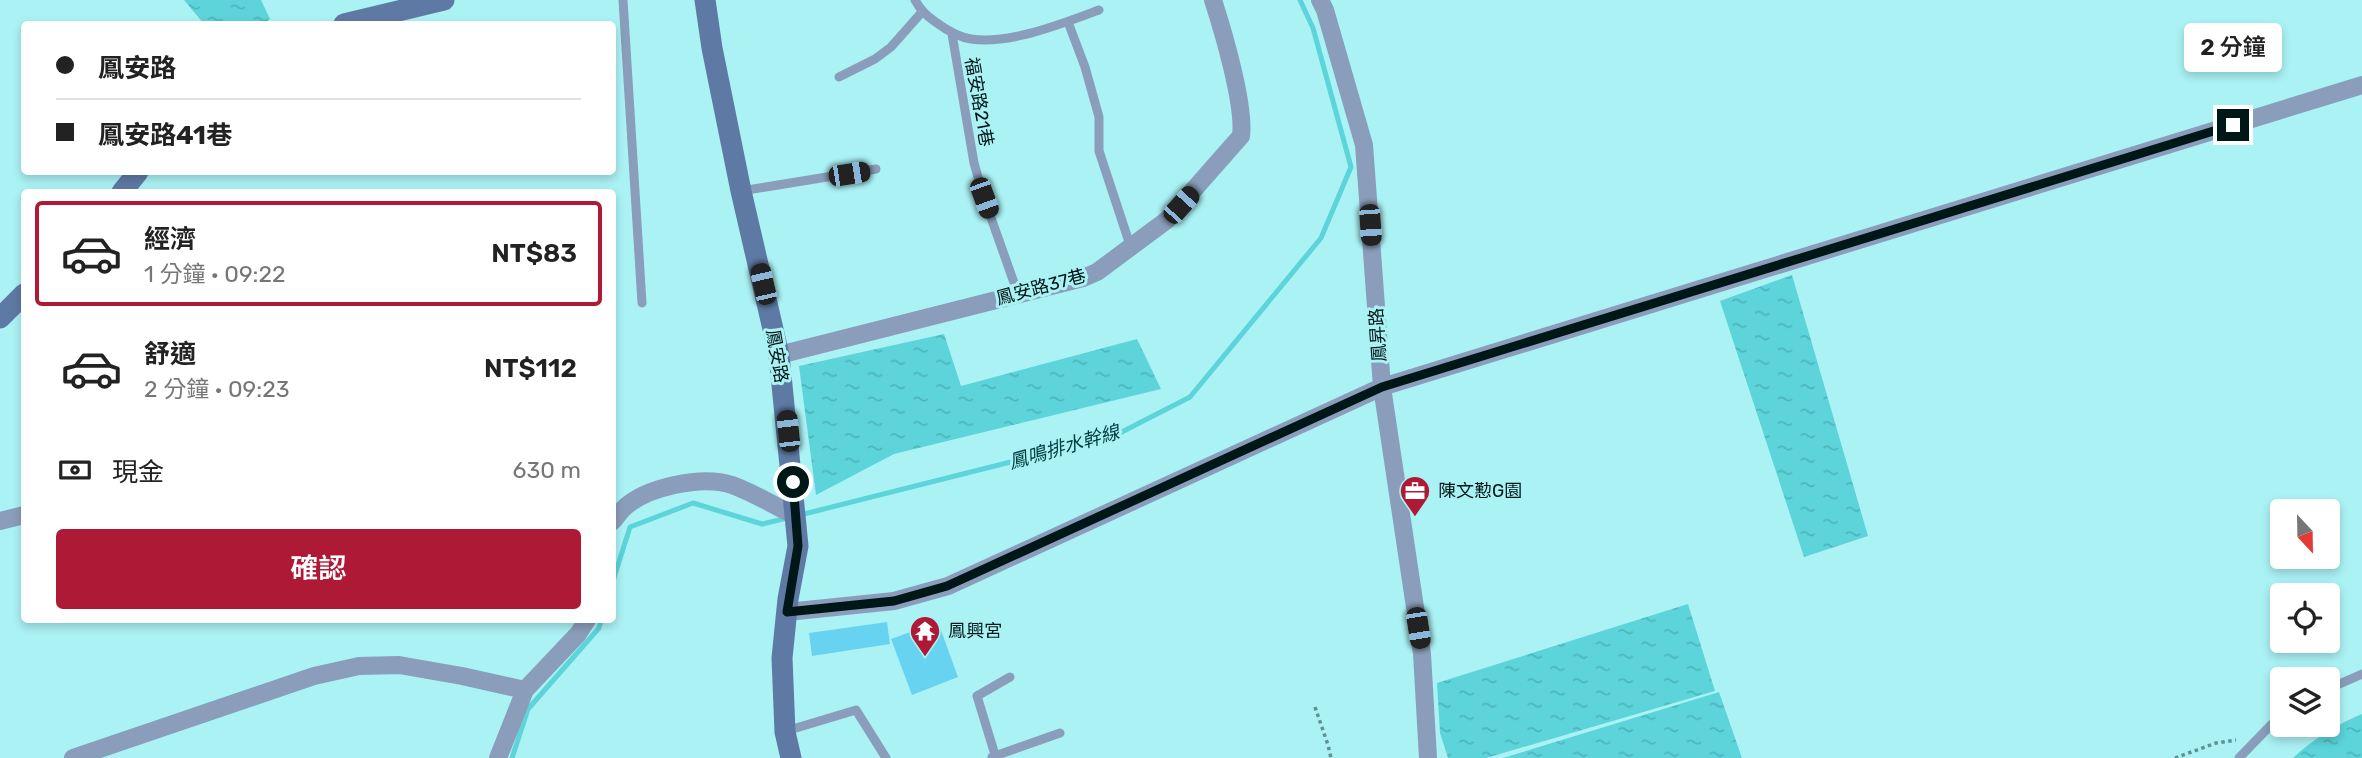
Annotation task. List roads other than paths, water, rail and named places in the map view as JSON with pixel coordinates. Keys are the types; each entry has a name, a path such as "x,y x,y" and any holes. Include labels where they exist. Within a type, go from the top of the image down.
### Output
{"street":[{"path":"356,21 444,0"},
{"name":"鳳安路","path":"705,0 741,191 779,355 798,546 782,657 785,732 791,758"},
{"name":"鳳安路37巷","path":"779,355 1083,278 1097,272 1167,220 1241,136 1232,68 1213,0"},
{"name":"鳳昇路","path":"1320,0 1364,145 1382,387 1423,654 1427,757"},
{"path":"787,612 894,601 947,586 1382,387 2362,85"},
{"path":"124,189 135,175"},
{"path":"0,317 21,297"},
{"path":"616,513 636,500 666,487 692,481 730,484 796,516"},
{"path":"0,522 21,516"},
{"path":"498,758 525,690 579,634 585,623"},
{"path":"73,758 314,676 359,666 399,665 525,690"}],"lane":[{"path":"623,0 642,303"},
{"name":"福安路21巷","path":"915,0 922,12 952,34 973,40 996,39 1044,30 1099,10"},
{"path":"839,77 875,59 891,47 922,12"},
{"path":"1068,22 1085,67 1099,117 1099,151 1131,248"},
{"name":"福安路21巷","path":"952,34 974,163 1018,294"},
{"path":"741,191 876,169"},
{"path":"2340,684 2362,674"},
{"path":"1010,677 976,696 994,757 1060,733"},
{"path":"785,732 856,710 886,758"},
{"path":"2239,758 2270,725"}],"water":[{"path":"184,0 261,0 270,19 268,21 202,21"},
{"path":"1792,275 1868,536 1804,557 1720,301"},
{"path":"944,334 961,386 1137,339 1161,389 894,454 816,495 799,366"},
{"path":"1688,604 1715,691 1486,758 1448,758 1440,733 1437,683"},
{"path":"1719,692 1742,758 1503,758"},
{"path":"2362,714 2362,758 2293,758 2320,737 2340,737 2340,725"}],"waterway":[{"name":"鳳鳴排水幹線","path":"800,515 1114,436 1190,397 1321,238 1351,167 1313,28 1300,0"},
{"name":"鳳鳴排水幹線","path":"616,571 630,527 693,503 762,524 787,518"},
{"name":"鳳鳴排水幹線","path":"512,758 528,709 599,628 600,623"}],"place":[{"name":"陳文懃G園","path":"1415,518"},
{"name":"鳳興宮","path":"925,658"}]}
